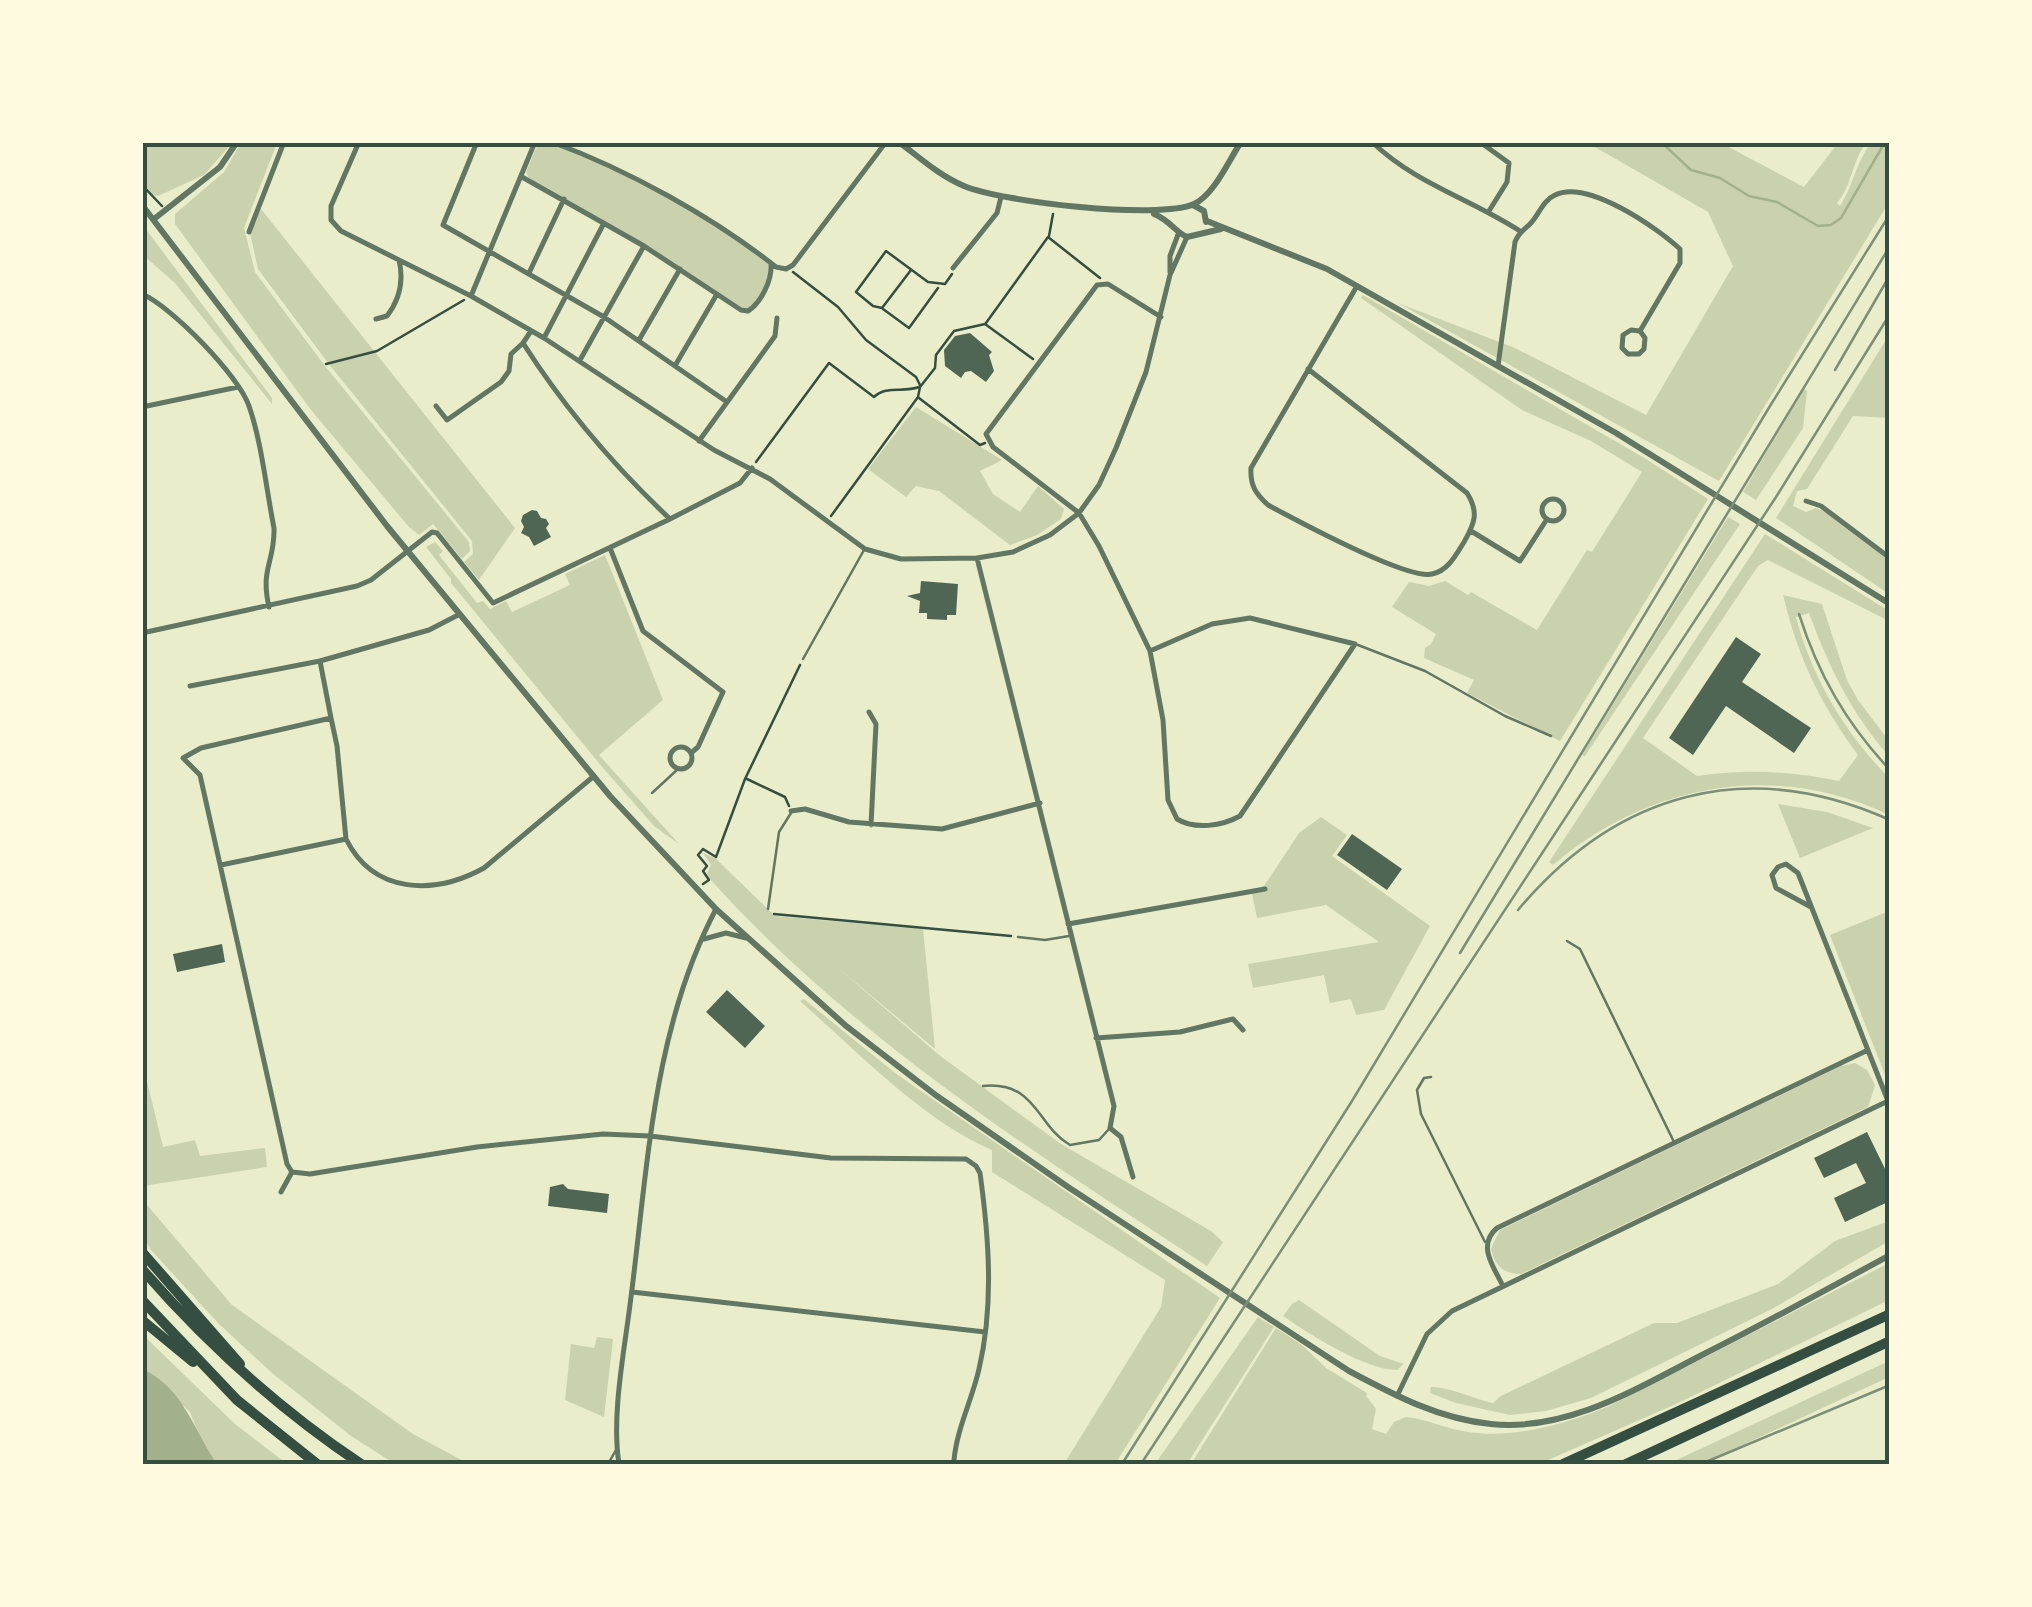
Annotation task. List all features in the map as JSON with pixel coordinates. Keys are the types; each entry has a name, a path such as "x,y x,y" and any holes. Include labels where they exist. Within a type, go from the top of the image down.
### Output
{"highway":[{"path":"142,1252 249,1378"},
{"path":"142,1269 249,1378 361,1464"},
{"path":"142,1300 206,1371 316,1464"},
{"path":"1563,1464 1890,1314"},
{"path":"142,1320 206,1371"},
{"path":"1626,1464 1890,1341"}],"street":[{"path":"154,219 220,167 237,142"},
{"path":"249,232 284,142"},
{"path":"359,142 332,206 331,220 340,231 531,330 699,440 752,468 865,549 901,559 977,558 1013,552 1050,535 1079,513 1099,485 1146,372 1170,275 1178,210"},
{"path":"477,142 443,225 604,317 727,402"},
{"path":"471,296 535,142"},
{"path":"552,142 680,205 780,269 790,268 886,142"},
{"path":"900,142 941,174 963,186 1000,197 1149,212 1193,205 1208,192 1240,142"},
{"path":"1372,142 1414,177 1489,211 1520,231"},
{"path":"1480,142 1509,163 1507,182 1489,211"},
{"path":"522,177 644,246 741,310 752,310 772,274 770,262"},
{"path":"1498,366 1510,268 1520,231 1528,227 1549,198 1574,190 1610,203 1680,249 1680,263 1640,331"},
{"path":"1208,192 1204,212 1207,220 1300,256 1357,286 1711,490 1890,604"},
{"path":"954,268 997,213 1000,197"},
{"path":"529,274 564,199"},
{"path":"142,205 314,434 407,550 594,776 716,910 844,1025 937,1096 1348,1370 1446,1416 1494,1425 1562,1418 1636,1389 1890,1255"},
{"path":"1193,205 1204,212"},
{"path":"1149,212 1188,237"},
{"path":"1202,232 1207,220"},
{"path":"544,338 604,223"},
{"path":"1170,275 1188,237 1216,228 1227,230"},
{"path":"580,360 644,246"},
{"path":"376,319 388,316 397,300 402,278 399,260"},
{"path":"639,340 680,269"},
{"path":"1150,651 1212,624 1250,618 1355,644 1247,808 1233,820 1195,826 1176,818 1168,800 1163,720 1150,651 1079,513 988,442 987,431 1092,290 1103,284 1161,317"},
{"path":"1308,369 1467,492 1476,514 1471,530 1445,569 1425,576 1323,532 1268,505 1255,494 1251,468 1308,369 1357,286"},
{"path":"143,293 178,318 238,387 250,409 274,528 274,543 264,576 269,607"},
{"path":"676,365 718,294"},
{"path":"699,440 775,336 776,318"},
{"path":"436,406 447,420 501,382 509,371 511,354 531,330"},
{"path":"1631,330 1640,331 1645,338 1644,349 1640,354 1628,354 1622,348 1623,336 1631,330"},
{"path":"524,343 579,423 670,519"},
{"path":"142,407 238,387"},
{"path":"142,633 357,586 371,580 424,536 437,533 493,604 740,483 752,468"},
{"path":"1560,501 1562,516 1554,521 1546,519 1542,511 1545,502 1560,501"},
{"path":"1806,501 1821,506 1890,558"},
{"path":"1471,530 1520,561 1546,519"},
{"path":"610,548 643,632 723,692 698,747 691,753 691,763 678,769 670,762 672,750 682,746 691,753"},
{"path":"977,558 1114,1106 1110,1128 1121,1137 1133,1177"},
{"path":"190,686 320,662 429,630 460,614"},
{"path":"320,662 338,746 346,839 352,852 386,879 402,886 470,876 484,868 594,776"},
{"path":"870,712 876,724 871,824"},
{"path":"292,1172 200,775 183,758 200,748 331,718"},
{"path":"791,812 805,809 848,822 942,829 1040,802"},
{"path":"220,865 346,839"},
{"path":"1397,1396 1427,1334 1439,1320 1889,1103 1811,906 1795,869 1786,864 1778,867 1772,875 1776,888 1811,906"},
{"path":"1068,924 1265,889"},
{"path":"619,1464 616,1449 650,1136 688,969 716,910"},
{"path":"701,940 726,933 750,940"},
{"path":"1096,1038 1180,1032 1233,1020 1243,1030"},
{"path":"1503,1286 1486,1243 1497,1228 1868,1050"},
{"path":"292,1172 310,1174 577,1135 650,1136 813,1156 966,1159 980,1174 989,1289 980,1365 959,1426 954,1460"},
{"path":"281,1192 292,1172"},
{"path":"632,1292 985,1332"}],"lane":[{"path":"803,659 865,549"},
{"path":"1355,644 1404,661 1530,729 1551,736"},
{"path":"652,793 678,769"},
{"path":"768,909 779,832 791,812"},
{"path":"1018,937 1045,940 1071,936"},
{"path":"1567,941 1580,948 1674,1143"},
{"path":"1431,1077 1424,1078 1418,1090 1421,1114 1486,1243"},
{"path":"982,1086 996,1086 1023,1096 1070,1146 1099,1140 1110,1128"},
{"path":"608,1464 616,1449"}],"path":[{"path":"142,185 159,202"},
{"path":"827,521 918,398 920,387 935,368 936,355 954,331 986,324 1048,237 1054,203"},
{"path":"1048,237 1099,275 1103,284"},
{"path":"940,286 886,251 856,292 908,328 940,286 948,282 954,268"},
{"path":"790,268 838,307 866,340 916,377 920,387"},
{"path":"882,308 911,270"},
{"path":"326,364 377,351 471,296"},
{"path":"986,324 1038,363"},
{"path":"752,468 829,363 874,397 882,390 910,391 920,387"},
{"path":"918,398 980,445 988,442"},
{"path":"708,880 703,871 707,866 698,855 703,849 716,857 745,779 803,659"},
{"path":"745,779 785,797 791,812"},
{"path":"774,914 1018,937"}],"shaded area":[{"path":"142,143 232,143 204,175 158,196 143,184"},
{"path":"241,143 277,143 244,228 255,272 325,366 469,542 470,551 462,559 433,524 419,535 409,527 311,410 175,224 175,214 224,172"},
{"path":"548,143 634,179 769,261 772,273 752,310 741,310 529,178 526,172 538,144"},
{"path":"1588,143 1721,143 1804,187 1838,143 1866,143 1837,203 1840,206 1871,143 1889,143 1889,202 1719,481 1398,303 1515,348 1646,415 1733,266 1708,212"},
{"path":"261,209 515,528 479,580 464,562 473,554 472,541 328,363 258,269 250,233"},
{"path":"142,224 272,398 272,404 175,283 143,255"},
{"path":"1363,295 1708,499 1560,741 1467,693 1474,680 1424,658 1425,648 1436,634 1392,607 1409,582 1429,586 1445,581 1537,630 1642,472 1591,441 1522,410 1361,298"},
{"path":"1889,335 1889,418 1853,416 1807,489 1797,491 1793,506 1806,512 1816,508 1828,513 1889,560 1889,594 1776,518"},
{"path":"1804,389 1807,391 1803,428 1756,500 1743,492"},
{"path":"916,407 1002,460 980,471 993,494 1020,512 1038,486 1064,509 1061,519 1037,535 1010,545 939,491 916,486 906,497 868,469"},
{"path":"1728,517 1740,524 1585,756 1582,755"},
{"path":"1765,534 1889,611 1889,621 1768,560 1758,566 1643,738 1697,776 1768,772 1839,781 1858,755 1812,679 1783,595 1822,604 1847,680 1889,741 1889,756 1842,689 1809,613 1796,617 1803,640 1832,704 1889,778 1889,815 1845,798 1801,788 1757,785 1714,789 1671,799 1629,815 1590,837 1553,865 1549,862"},
{"path":"435,542 443,551 439,555 477,603 483,601 490,609 506,601 512,612 570,585 565,574 605,555 663,700 599,755 679,844 654,826 603,768 451,583 426,547"},
{"path":"1778,804 1827,812 1873,828 1800,858"},
{"path":"1321,817 1347,835 1332,856 1430,926 1384,1010 1356,1015 1351,999 1330,1003 1324,975 1253,988 1248,964 1379,942 1326,905 1257,918 1252,894 1264,886 1299,833"},
{"path":"703,853 715,858 775,916 923,929 935,1049 837,967 939,1055 1061,1144 1211,1231 1223,1242 1207,1266 1010,1134 883,1040 823,990 710,879 707,873 711,865"},
{"path":"1889,911 1889,1085 1830,935"},
{"path":"804,999 895,1073 1220,1298 1115,1464 1064,1464 1161,1307 1165,1280 992,1172 992,1150 916,1103 800,1001"},
{"path":"1855,1063 1867,1070 1875,1085 1868,1107 1521,1274 1504,1270 1494,1259 1491,1248 1500,1230 1841,1066"},
{"path":"143,1065 163,1147 195,1140 200,1156 265,1148 267,1167 143,1186"},
{"path":"142,1199 232,1305 413,1434 469,1464 395,1464 351,1436 272,1373 219,1324 151,1250 143,1237"},
{"path":"1889,1221 1889,1241 1772,1309 1591,1398 1546,1411 1510,1415 1430,1393 1431,1387 1437,1387 1493,1403 1654,1323 1677,1323 1778,1284 1835,1241"},
{"path":"1889,1263 1889,1300 1676,1404 1539,1464 1191,1464 1276,1328 1326,1368 1367,1393 1376,1409 1372,1429 1386,1434 1394,1422 1406,1417 1468,1432 1521,1432 1607,1407"},
{"path":"1299,1300 1380,1356 1404,1364 1397,1370 1369,1364 1307,1332 1283,1316"},
{"path":"1258,1317 1274,1327 1187,1464 1155,1464"},
{"path":"142,1334 235,1424 287,1464 216,1464 204,1447 190,1412 143,1369"},
{"path":"597,1337 613,1339 604,1417 565,1400 571,1344 594,1348"},
{"path":"1889,1361 1889,1377 1702,1464 1668,1464"},
{"path":"143,1369 157,1377 178,1399 217,1464 143,1464"}],"building":[{"path":"970,333 992,352 989,355 994,371 986,382 971,371 961,378 945,366 944,350 955,336"},
{"path":"532,510 546,519 551,537 534,546 521,533 523,515"},
{"path":"921,581 958,584 956,615 947,615 947,620 927,619 927,613 919,613 920,601 907,596 920,593"},
{"path":"1736,637 1761,654 1742,682 1811,728 1794,753 1726,706 1693,755 1669,738"},
{"path":"1352,834 1402,869 1387,890 1337,855"},
{"path":"222,944 225,962 177,972 173,954"},
{"path":"727,990 765,1026 745,1048 706,1012"},
{"path":"1867,1132 1890,1179 1890,1201 1845,1222 1834,1198 1866,1183 1856,1163 1824,1178 1814,1158"},
{"path":"563,1184 568,1189 609,1194 607,1213 548,1206 550,1187"}],"waterway":[{"path":"1661,142 1691,170 1720,178 1749,196 1777,202 1818,226 1831,225 1841,218 1885,142"}],"railway":[{"path":"1122,1464 1352,1101 1770,406 1890,214"},
{"path":"1460,953 1890,246"},
{"path":"1835,370 1890,275"},
{"path":"1141,1464 1776,497 1890,314"},
{"path":"1799,614 1835,697 1890,770"},
{"path":"1518,910 1557,870 1598,837 1642,813 1688,797 1736,789 1785,790 1837,801 1890,820"},
{"path":"1701,1464 1890,1385"}]}
